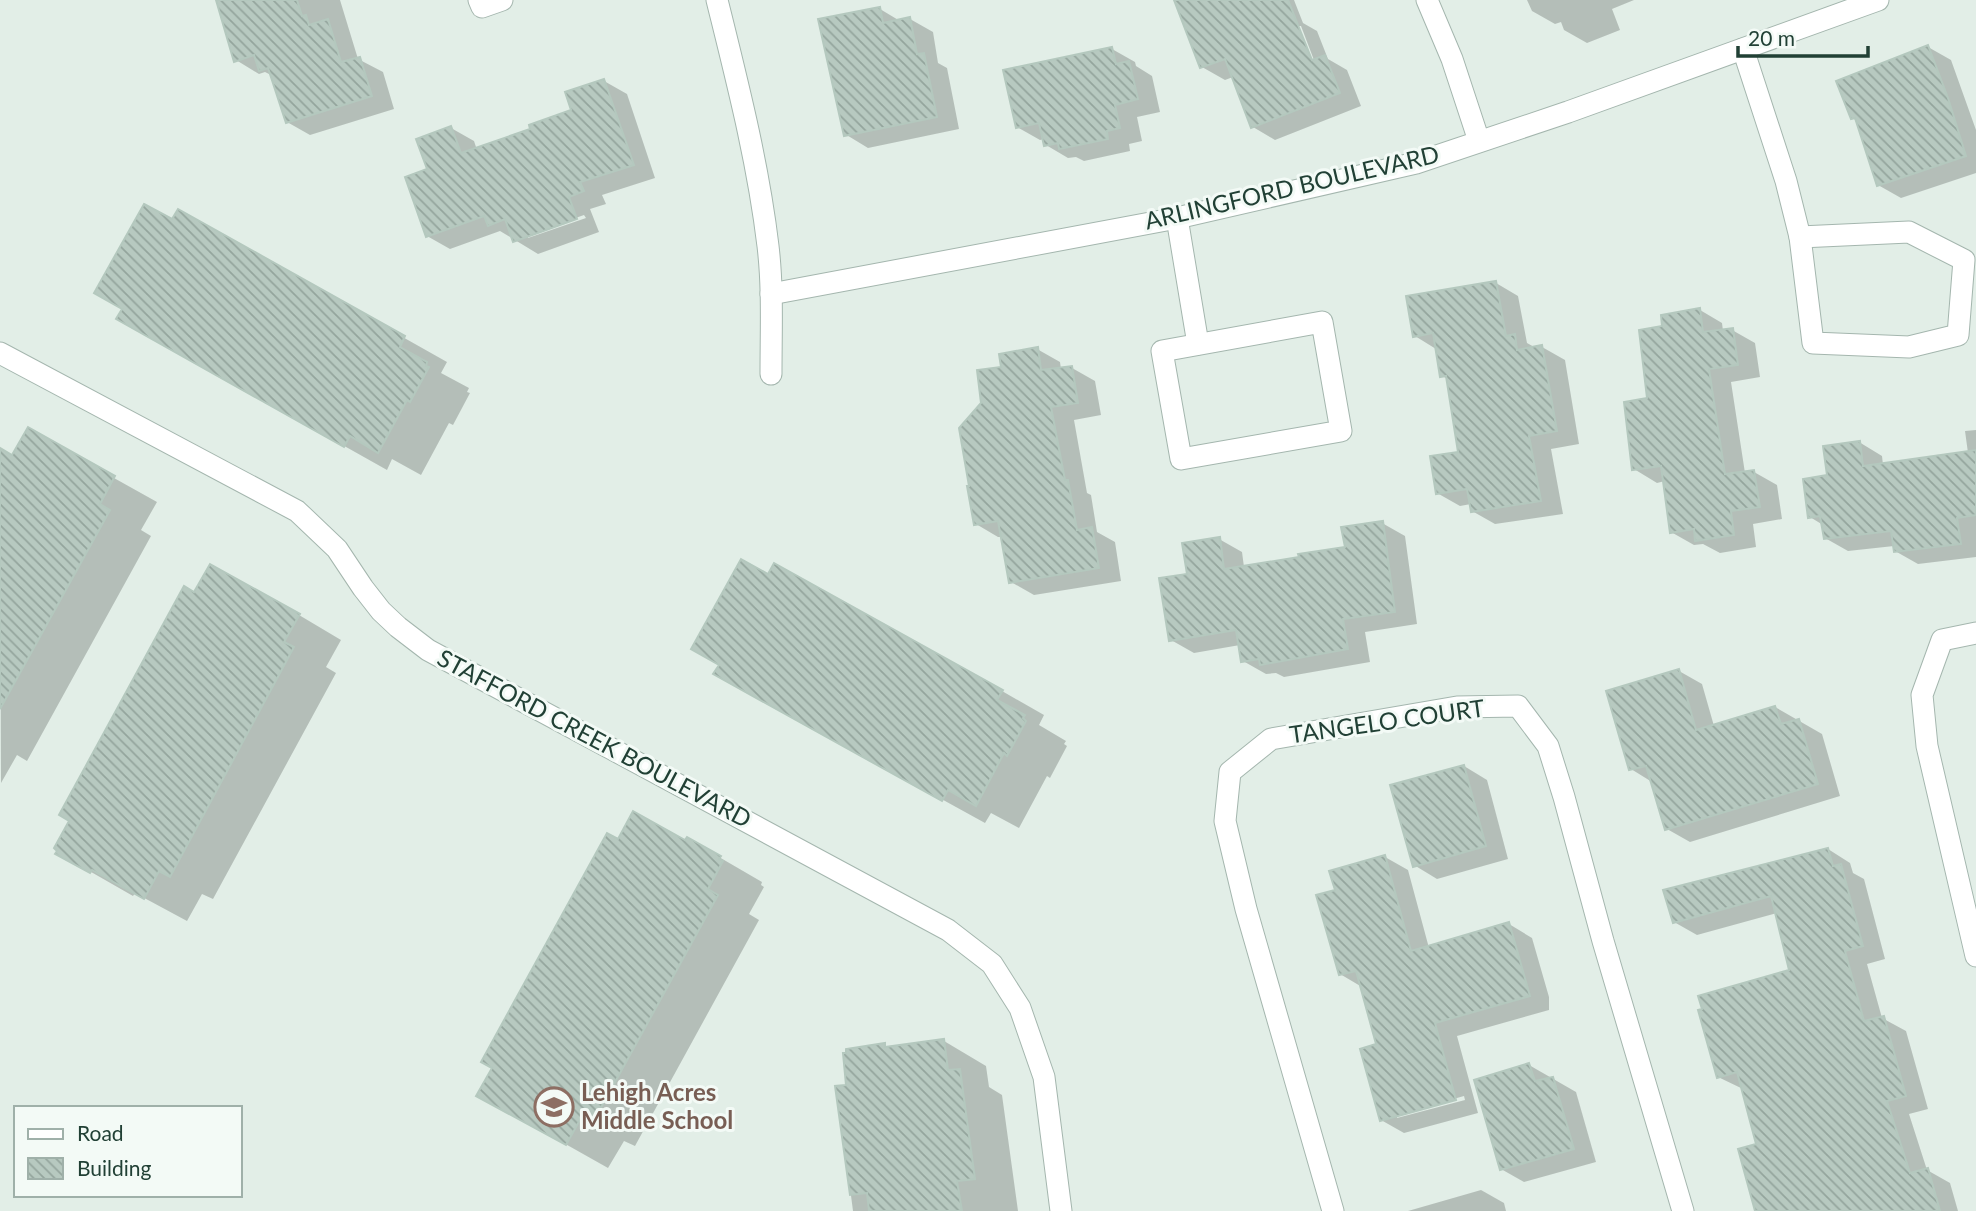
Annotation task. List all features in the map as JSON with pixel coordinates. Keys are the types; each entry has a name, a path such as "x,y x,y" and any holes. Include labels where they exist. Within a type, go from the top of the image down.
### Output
{"street":[{"path":"479,0 482,7 502,0"},
{"path":"716,0 745,109 768,246 771,374"},
{"path":"1427,0 1452,60 1479,141"},
{"name":"ARLINGFORD BOULEVARD","path":"771,294 1177,218 1416,163 1568,112 1878,0"},
{"path":"1743,48 1786,181 1800,237 1813,343 1909,346 1958,335 1964,260 1909,232 1800,237"},
{"path":"1177,218 1198,344"},
{"path":"1322,322 1341,431 1181,459 1162,351 1198,344 1322,322"},
{"name":"STAFFORD CREEK BOULEVARD","path":"0,353 297,511 337,549 381,611 428,650 948,930 992,964 1020,1008 1044,1077 1061,1211"},
{"path":"1976,633 1942,640 1922,695 1927,746 1976,956"},
{"name":"TANGELO COURT","path":"1333,1211 1246,909 1225,821 1230,772 1271,739 1457,707 1518,706 1548,746 1683,1211"}],"building":[{"path":"216,0 297,0 302,16 306,15 309,25 328,19 341,62 360,57 372,96 286,123 268,68 259,71 254,55 234,62"},
{"path":"1174,0 1288,0 1312,60 1325,55 1340,93 1251,128 1225,59 1200,68"},
{"path":"880,7 883,23 910,17 917,54 924,53 937,117 844,136 818,19"},
{"path":"1928,45 1966,156 1877,186 1855,118 1851,119 1836,81"},
{"path":"1112,47 1116,64 1129,61 1138,99 1115,105 1120,128 1107,131 1108,139 1059,149 1058,143 1044,146 1039,123 1016,128 1003,70"},
{"path":"604,79 634,165 580,182 584,191 569,197 577,219 513,242 505,219 488,226 484,216 426,237 405,177 427,169 416,139 451,126 461,153 530,129 529,125 571,110 565,92"},
{"path":"144,204 172,219 178,209 405,336 400,347 427,362 426,366 429,367 378,453 350,436 344,447 116,319 122,309 94,293"},
{"path":"1496,281 1506,336 1515,334 1517,350 1542,345 1557,431 1529,436 1541,501 1471,512 1467,489 1436,494 1430,456 1458,452 1446,376 1440,377 1433,333 1413,337 1406,296"},
{"path":"1700,308 1703,332 1733,328 1738,365 1709,369 1725,474 1754,470 1760,507 1731,511 1734,535 1695,541 1694,529 1670,533 1661,466 1632,470 1624,402 1647,398 1639,330 1662,326 1661,315"},
{"path":"1038,347 1041,370 1072,366 1078,403 1051,407 1077,530 1092,527 1099,568 1009,583 998,521 974,525 959,428 981,403 977,370 1001,367 999,354"},
{"path":"28,427 115,476 100,504 110,510 0,709 0,448 12,455"},
{"path":"1860,441 1863,466 1976,450 1976,515 1957,518 1961,544 1894,552 1891,531 1824,539 1820,516 1808,518 1803,479 1827,475 1823,446"},
{"path":"1383,521 1395,612 1343,619 1348,649 1260,665 1259,659 1241,662 1236,630 1169,641 1159,578 1187,574 1182,543 1220,537 1224,569 1345,547 1341,527"},
{"path":"741,559 768,574 774,563 1003,690 997,700 1025,715 1023,718 1026,721 1007,756 1004,753 976,806 948,790 942,801 713,674 719,665 691,649"},
{"path":"210,564 300,614 284,642 294,647 170,877 159,871 144,899 92,870 90,873 55,854 57,851 54,848 69,821 59,815 184,586 194,592"},
{"path":"1679,669 1696,730 1775,706 1781,724 1799,719 1818,784 1665,830 1646,766 1629,770 1606,691"},
{"path":"1464,765 1486,846 1413,867 1390,785"},
{"path":"633,811 685,840 687,837 721,856 719,859 723,861 708,889 718,895 592,1124 581,1118 566,1145 476,1096 492,1068 481,1062 607,833 618,839"},
{"path":"1828,848 1833,866 1841,864 1863,946 1845,951 1864,1021 1884,1016 1906,1096 1887,1101 1910,1173 1928,1168 1940,1211 1755,1211 1738,1149 1756,1144 1737,1072 1717,1078 1698,1010 1702,1009 1698,996 1789,970 1771,896 1673,923 1663,890"},
{"path":"1385,855 1411,951 1509,922 1530,996 1435,1023 1456,1100 1380,1121 1360,1049 1376,1044 1356,971 1339,975 1316,895 1335,890 1329,871"},
{"path":"944,1039 948,1070 960,1069 975,1179 957,1181 962,1211 869,1211 867,1193 850,1195 835,1086 846,1085 843,1053 846,1053 846,1049 885,1043 885,1047"},
{"path":"1529,1063 1535,1081 1553,1077 1574,1149 1500,1170 1474,1080"}],"place":[{"name":"Lehigh Acres Middle School","path":"554,1107"}]}
